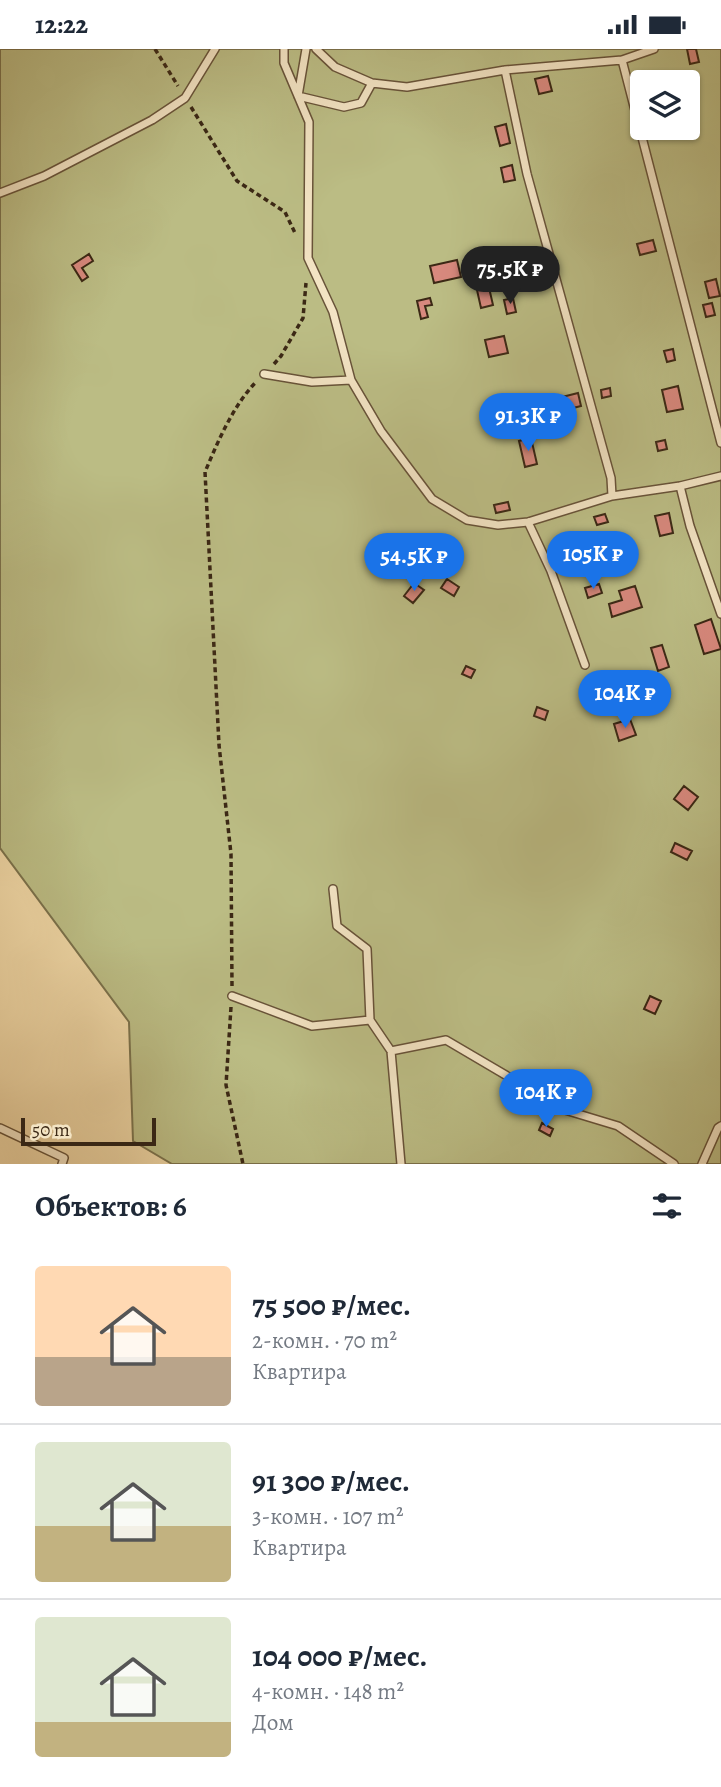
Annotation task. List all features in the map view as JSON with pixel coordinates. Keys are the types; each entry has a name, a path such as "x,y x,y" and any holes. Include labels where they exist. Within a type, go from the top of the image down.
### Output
{"lane":[{"path":"0,193 56,170 152,120 186,98 215,49"},
{"path":"284,49 284,63 309,122 308,258 332,312 351,380 382,431 432,499 467,520 498,525 528,522 612,496 680,486 721,476"},
{"path":"298,96 306,49"},
{"path":"316,49 335,67 372,83 408,87 505,70 622,60 654,49"},
{"path":"622,60 721,443"},
{"path":"505,70 527,174 611,478 612,496"},
{"path":"298,96 344,107 361,103 372,83"},
{"path":"264,374 312,382 351,380"},
{"path":"680,486 690,526 721,614"},
{"path":"528,522 551,571 585,666"},
{"path":"333,889 337,926 367,949 370,1020 391,1051 401,1164"},
{"path":"232,996 312,1026 370,1020"},
{"path":"391,1051 446,1040 565,1110 618,1126 674,1164"},
{"path":"702,1164 721,1126"},
{"path":"0,1128 64,1159 62,1164"}],"path":[{"path":"155,49 237,181 285,212 296,235"},
{"path":"243,1164 226,1086 232,996 231,854 219,745 205,471 216,445 247,392 281,356 303,319 308,258"}],"green space":[{"path":"0,49 721,49 721,1164 172,1164 133,1141 129,1022 0,848"}],"building":[{"path":"687,49 696,49 699,62 690,64"},
{"path":"548,76 552,91 539,94 535,79"},
{"path":"506,124 510,143 500,146 495,127"},
{"path":"512,165 515,180 504,182 501,168"},
{"path":"653,240 656,251 640,255 637,244"},
{"path":"89,254 93,261 82,268 88,277 82,281 72,265"},
{"path":"538,257 542,277 529,280 525,260"},
{"path":"457,260 461,277 434,283 430,266"},
{"path":"487,279 493,305 481,308 475,281"},
{"path":"716,279 720,296 709,298 705,282"},
{"path":"430,298 432,305 425,306 428,317 421,319 417,301"},
{"path":"513,298 516,312 507,314 504,300"},
{"path":"712,303 715,315 706,317 703,305"},
{"path":"504,336 508,353 489,357 485,340"},
{"path":"673,349 675,360 667,362 664,351"},
{"path":"678,386 683,409 667,412 662,390"},
{"path":"610,388 611,396 602,398 601,390"},
{"path":"578,393 581,406 565,410 562,397"},
{"path":"531,438 537,464 525,467 519,441"},
{"path":"665,440 667,449 658,451 656,442"},
{"path":"508,502 510,510 496,513 494,505"},
{"path":"669,513 673,533 660,536 655,516"},
{"path":"605,514 608,522 597,525 594,517"},
{"path":"447,579 459,587 454,596 441,588"},
{"path":"414,583 424,590 413,603 404,596"},
{"path":"599,584 602,593 588,598 585,588"},
{"path":"635,586 642,607 612,617 609,604 622,600 619,591"},
{"path":"711,619 721,649 704,654 695,625"},
{"path":"662,645 669,667 658,671 651,648"},
{"path":"466,666 475,670 471,678 462,674"},
{"path":"537,707 548,711 545,720 534,716"},
{"path":"630,719 636,735 619,741 614,724"},
{"path":"684,786 698,797 688,810 674,799"},
{"path":"675,843 692,851 687,860 671,852"},
{"path":"650,996 661,1001 655,1014 644,1009"},
{"path":"542,1123 553,1129 550,1136 539,1130"}]}
